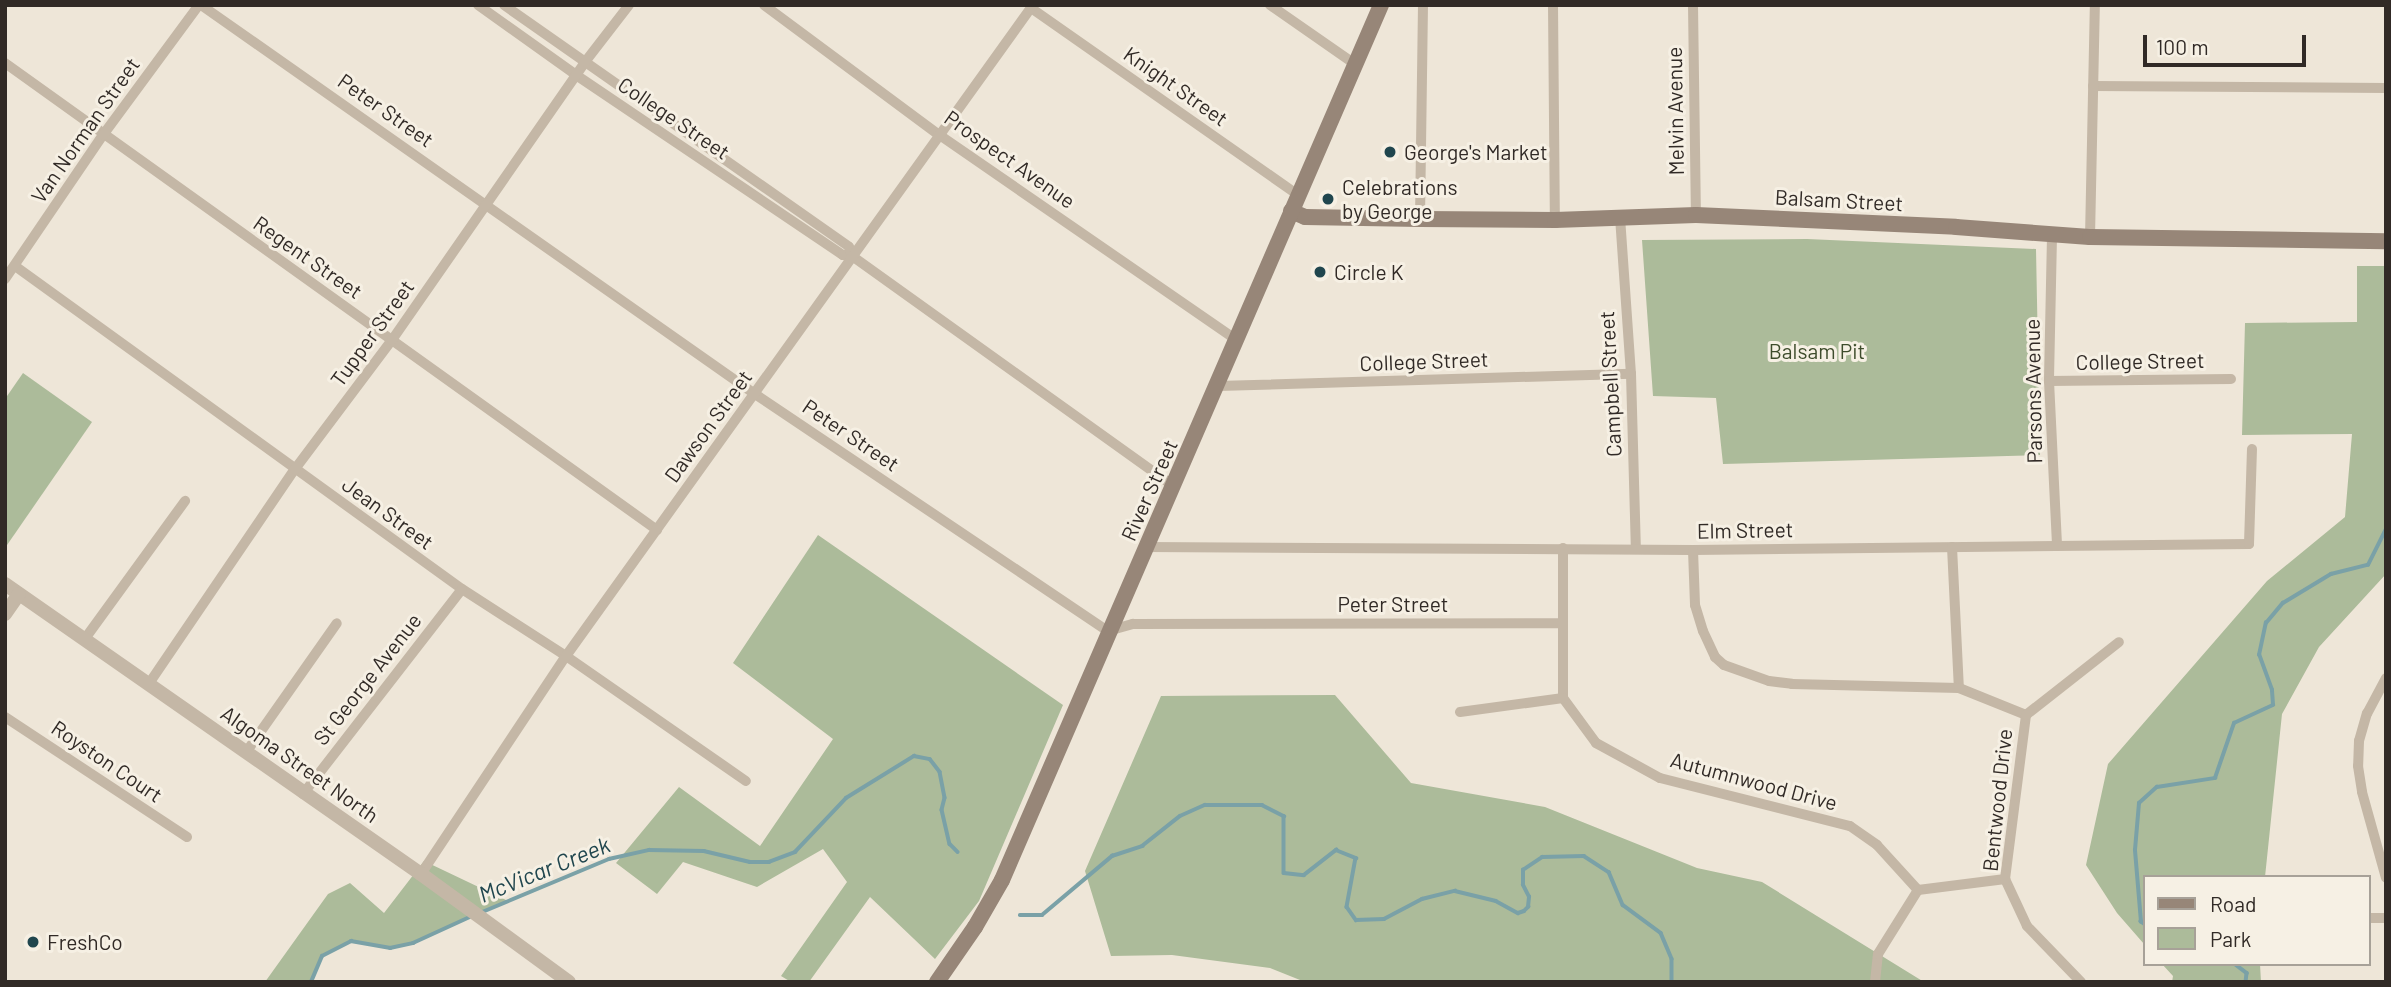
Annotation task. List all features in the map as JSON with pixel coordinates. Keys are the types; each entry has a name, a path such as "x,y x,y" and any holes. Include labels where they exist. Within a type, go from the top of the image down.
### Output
{"main road":[{"name":"River Street","path":"937,982 975,927 1002,880 1381,5"},
{"name":"Balsam Street","path":"1291,211 1305,217 1420,219 1555,220 1696,215 1942,226 2052,236 2386,242"}],"street":[{"name":"Van Norman Street","path":"5,279 103,135 200,5"},
{"name":"Peter Street","path":"200,5 755,394 1108,631 1133,624 1563,623"},
{"name":"College Street","path":"478,5 493,9 576,75 842,255 852,256 1173,486"},
{"name":"College Street","path":"504,5 849,247 852,256"},
{"name":"Tupper Street","path":"148,685 295,470 392,340 585,62 629,5"},
{"name":"Prospect Avenue","path":"764,5 939,134 1237,340"},
{"path":"1270,5 1355,64"},
{"path":"1420,219 1423,5"},
{"path":"1553,5 1555,220"},
{"name":"Melvin Avenue","path":"1693,5 1696,215"},
{"path":"2091,237 2095,5"},
{"name":"Dawson Street","path":"421,874 566,656 1032,7"},
{"name":"Knight Street","path":"1032,7 1298,195"},
{"name":"Regent Street","path":"5,62 103,135 657,530"},
{"path":"2093,86 2386,88"},
{"name":"Campbell Street","path":"1620,217 1631,374 1636,549"},
{"name":"Parsons Avenue","path":"2052,236 2049,381 2057,546"},
{"name":"Jean Street","path":"15,266 462,589 566,656 746,781"},
{"name":"College Street","path":"1218,386 1631,374"},
{"name":"College Street","path":"2049,381 2231,379"},
{"name":"Elm Street","path":"1146,547 1693,550 2249,544 2252,449"},
{"path":"84,640 185,501"},
{"path":"1952,547 1959,688"},
{"path":"1460,712 1563,698 1563,548"},
{"path":"1693,550 1695,605 1715,657 1724,665 1769,681 1792,684 1959,688 2026,715"},
{"name":"Algoma Street North","path":"5,584 247,751 303,794 421,874 569,982"},
{"name":"St George Avenue","path":"303,794 462,589"},
{"path":"5,614 19,594"},
{"path":"247,751 337,623"},
{"name":"Bentwood Drive","path":"2081,982 2027,926 2005,879 2026,715 2119,642"},
{"path":"2386,678 2367,713 2359,741 2358,766 2362,792 2386,878"},
{"name":"Autumnwood Drive","path":"1563,698 1587,732 1609,751 1660,778 1850,826 1877,845 1918,890"},
{"name":"Royston Court","path":"5,717 187,837"},
{"path":"1875,982 1878,954 1918,890 2005,879"}],"green space":[{"name":"Balsam Pit","path":"1807,239 2036,249 2040,455 1723,464 1716,398 1653,396 1642,240"},
{"path":"2357,266 2386,266 2386,574 2319,647 2282,714 2265,875 2142,875 2142,942 2117,913 2086,865 2108,764 2267,581 2345,517 2352,434 2242,435 2245,323 2357,322"},
{"path":"23,373 92,422 5,548 5,399"},
{"path":"818,535 1063,705 979,901 935,959 870,897 809,982 791,982 781,976 847,882 823,849 757,887 683,862 657,894 616,863 679,787 760,846 833,739 733,663"},
{"path":"1335,695 1411,783 1545,807 1697,868 1762,882 1924,982 1305,982 1270,968 1172,955 1111,956 1085,871 1161,696"},
{"path":"424,861 508,901 413,943 390,948 351,941 322,956 311,982 265,982 328,894 350,883 384,913"},
{"path":"2164,966 2260,966 2261,982 2172,982 2173,976"}],"waterway":[{"name":"McVicar Creek","path":"2142,923 2135,850 2139,803 2157,787 2215,778 2234,723 2273,705 2272,690 2259,655 2266,623 2283,603 2331,574 2368,565 2386,529"},
{"name":"McVicar Creek","path":"480,913 609,859 649,850 704,851 750,862 769,862 795,852 846,798 914,756 930,759 940,772 945,798 942,810 950,844 958,852"},
{"name":"McVicar Creek","path":"1020,915 1042,915 1112,856 1142,846 1180,816 1205,805 1262,805 1284,816 1284,873 1304,875 1336,850 1356,858 1347,907 1356,920 1384,919 1422,899 1455,891 1496,901 1518,913 1528,907 1529,897 1523,885 1523,870 1542,857 1584,856 1609,872 1623,905 1661,933 1672,959 1672,982"},
{"name":"McVicar Creek","path":"311,982 322,956 351,941 390,948 413,943 472,916"},
{"name":"McVicar Creek","path":"2238,966 2247,973 2246,982"}],"place":[{"name":"George's Market","path":"1390,152"},
{"name":"Celebrations by George","path":"1328,199"},
{"name":"Circle K","path":"1320,272"},
{"name":"FreshCo","path":"33,942"}]}
